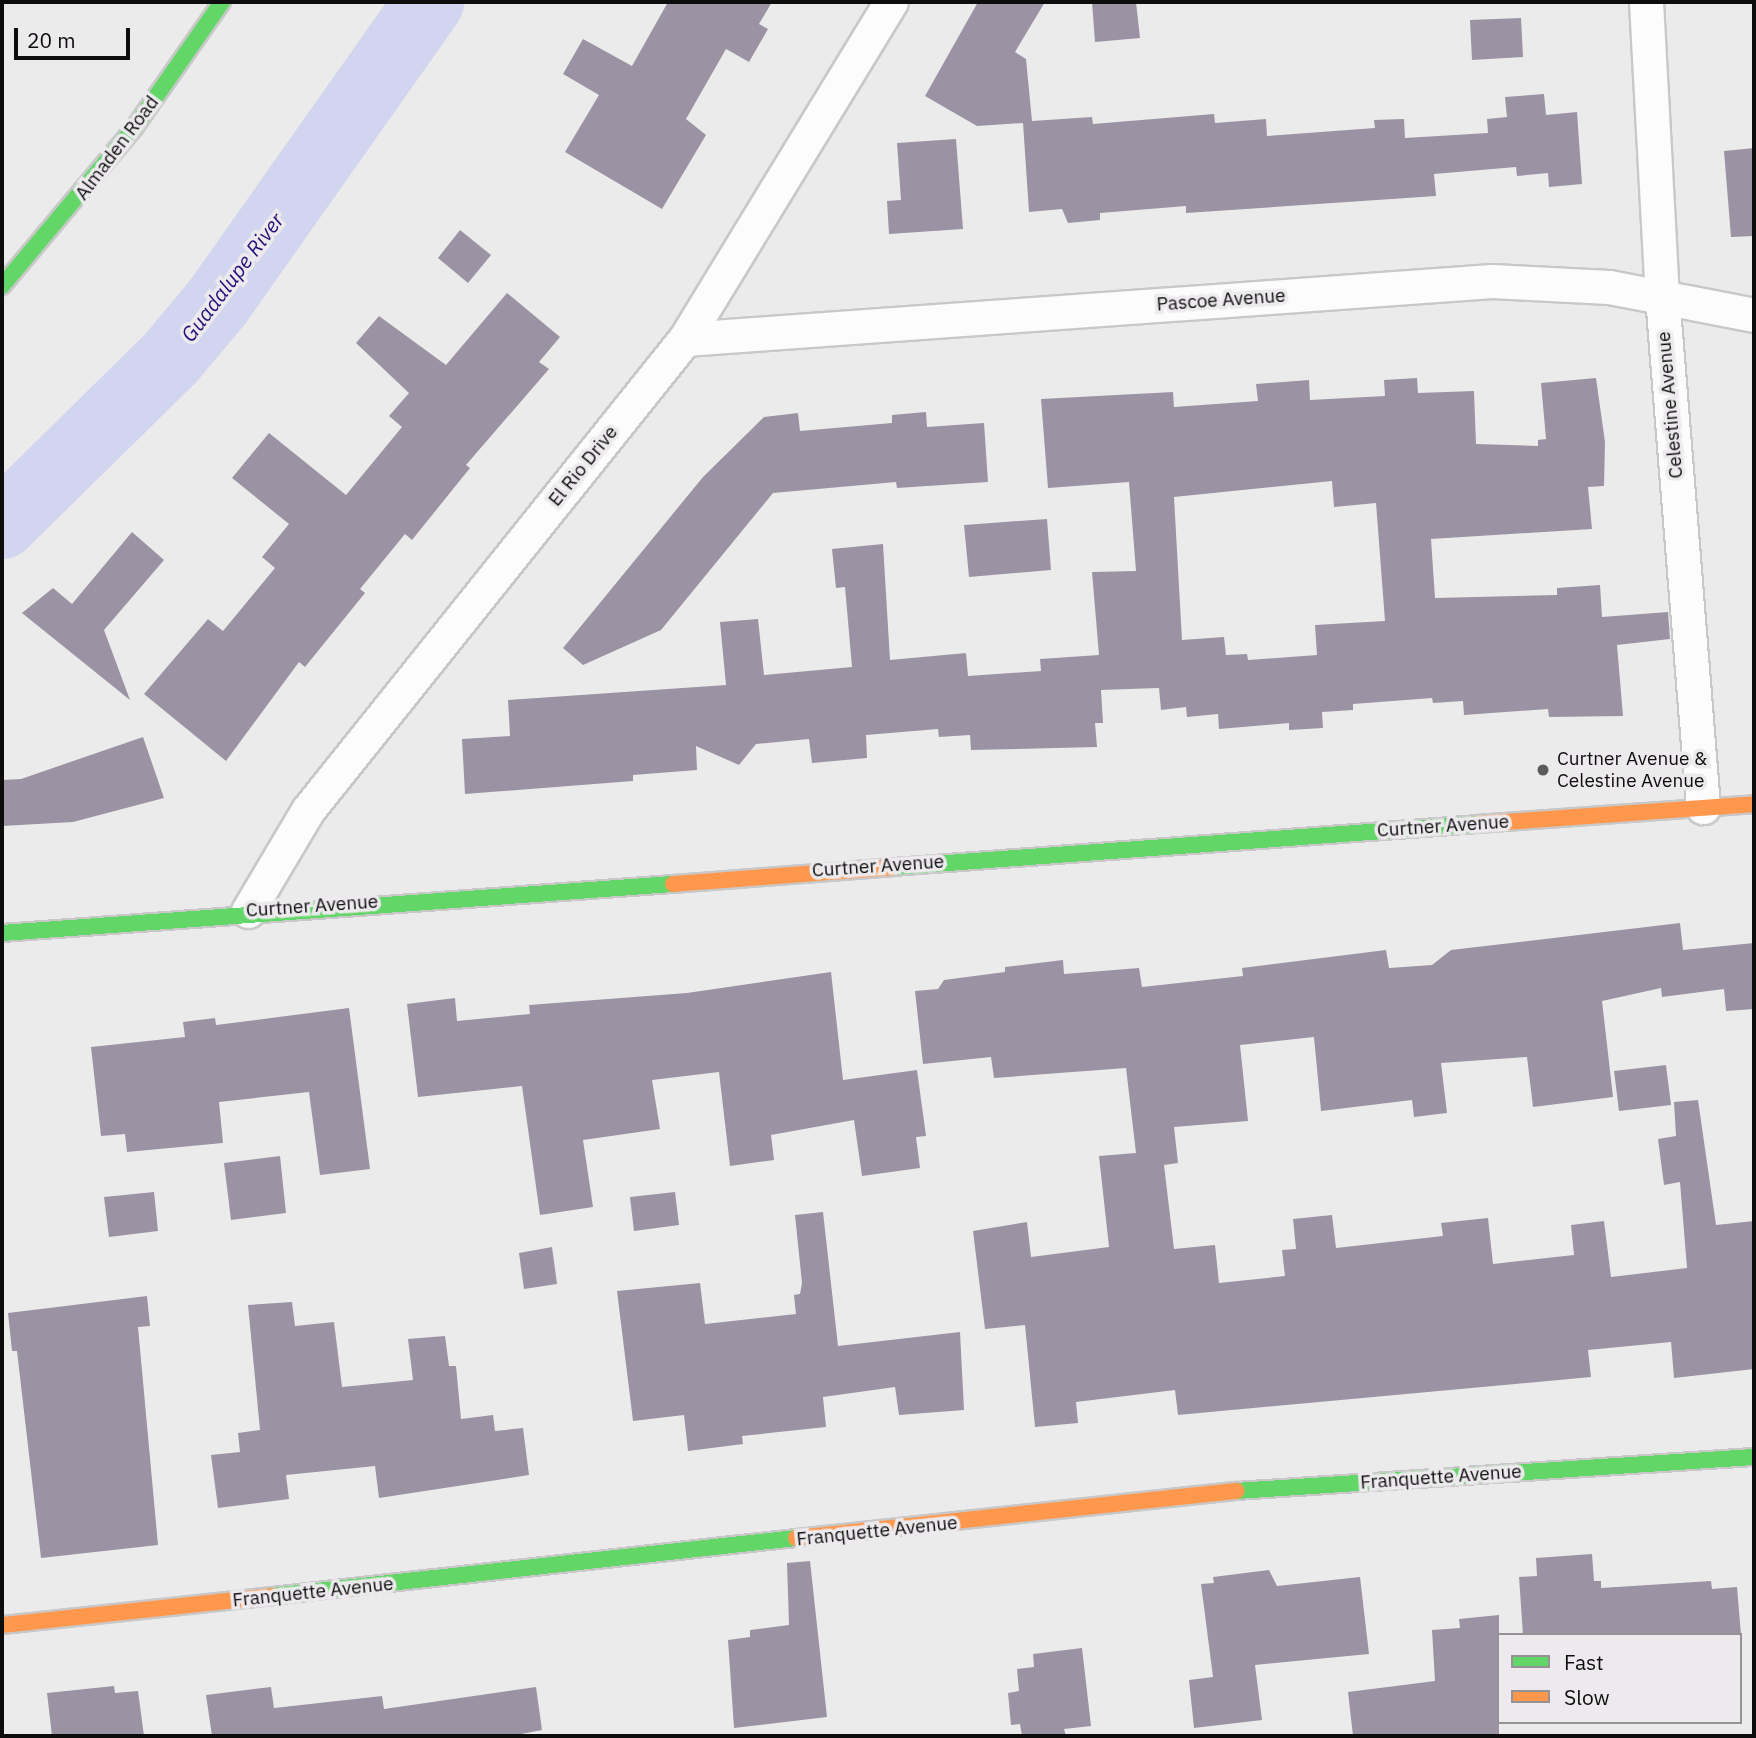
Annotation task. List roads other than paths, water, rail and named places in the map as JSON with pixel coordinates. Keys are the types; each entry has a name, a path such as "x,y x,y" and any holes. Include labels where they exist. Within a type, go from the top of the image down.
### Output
{"street":[{"name":"Almaden Road","path":"2,286 134,128 222,2"},
{"name":"El Rio Drive","path":"248,911 308,810 685,338 891,2"},
{"name":"Celestine Avenue","path":"1646,2 1662,296 1703,807"},
{"name":"Pascoe Avenue","path":"685,338 1493,281 1609,287 1754,315"},
{"name":"Curtner Avenue","path":"2,933 248,911 1754,804"},
{"name":"Franquette Avenue","path":"2,1625 1230,1491 1754,1457"}],"waterway":[{"name":"Guadalupe River","path":"2,524 170,359 217,303 429,2"}],"place":[{"name":"Curtner Avenue & Celestine Avenue","path":"1543,770"}]}
